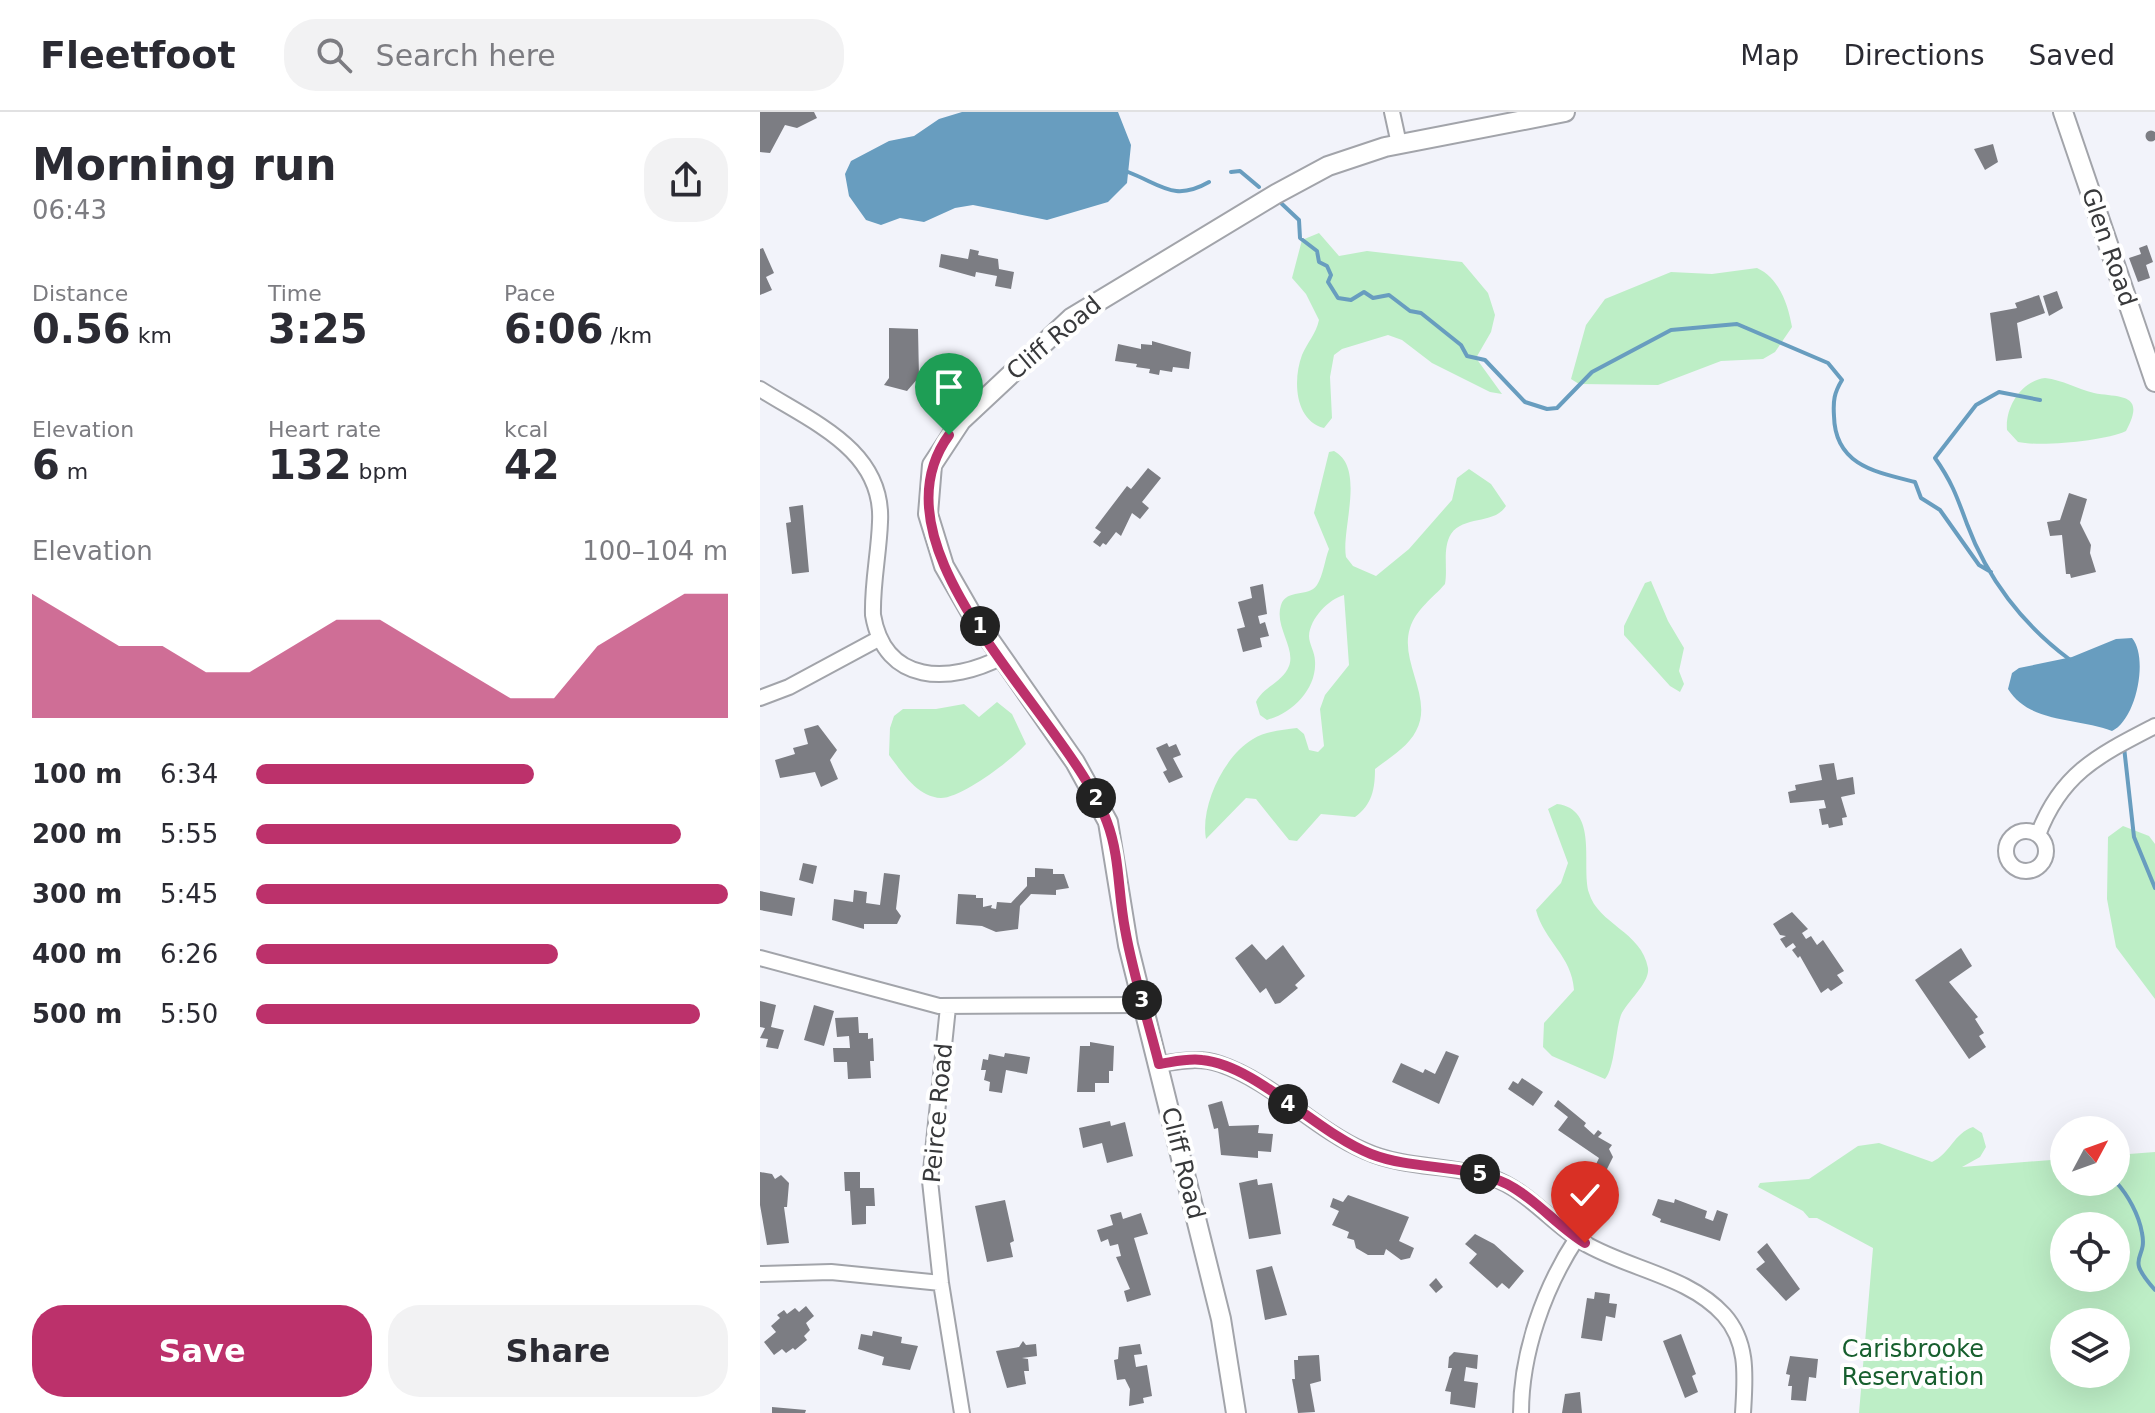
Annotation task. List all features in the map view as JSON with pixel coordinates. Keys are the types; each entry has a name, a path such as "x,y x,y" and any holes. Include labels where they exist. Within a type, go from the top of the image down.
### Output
{"street":[{"path":"1392,112 1399,144"},
{"name":"Cliff Road","path":"1236,1413 1221,1319 1125,933 1108,822 1075,762 950,578 929,523 927,495 932,465 955,427 1053,332 1106,294 1306,177 1350,157 1399,144 1565,112"},
{"name":"Glen Road","path":"2063,112 2155,382"},
{"path":"760,389 850,447 870,472 880,503 873,606 880,638 901,663 928,674 957,675 1002,657"},
{"path":"760,698 789,687 880,638"},
{"path":"2038,835 2048,807 2072,776 2108,750 2155,726"},
{"path":"760,958 948,1007 1143,1005"},
{"name":"Peirce Road","path":"948,1007 930,1171 941,1283 962,1413"},
{"path":"1159,1064 1194,1059 1225,1066 1331,1133 1373,1155 1412,1166 1476,1173 1507,1184 1577,1238 1696,1293 1724,1315 1736,1332 1743,1352 1743,1413"},
{"path":"1521,1413 1523,1377 1530,1345 1559,1269 1577,1238"},
{"path":"760,1274 831,1272 941,1283"}],"green space":[{"path":"1319,233 1339,256 1367,251 1462,262 1488,293 1495,315 1491,332 1476,358 1502,394 1490,392 1432,363 1402,340 1388,335 1342,349 1334,355 1330,377 1332,418 1324,428 1314,424 1301,408 1297,375 1302,355 1319,320 1306,294 1292,278 1302,240"},
{"path":"1757,268 1777,285 1792,327 1775,352 1763,359 1721,361 1658,385 1579,384 1571,379 1586,325 1605,299 1671,272 1712,274"},
{"path":"2045,378 2127,399 2133,409 2126,431 2073,442 2018,442 2007,430 2012,404 2022,389"},
{"path":"1334,451 1349,471 1351,485 1346,557 1353,566 1376,576 1409,549 1452,500 1457,478 1469,469 1491,484 1506,506 1494,516 1463,524 1451,534 1447,546 1445,584 1416,615 1410,628 1409,654 1421,706 1416,731 1398,752 1375,769 1371,796 1361,812 1355,817 1321,814 1297,841 1289,840 1256,799 1246,798 1206,839 1207,812 1216,783 1242,747 1263,734 1297,728 1304,734 1309,750 1318,752 1324,746 1320,709 1325,695 1349,665 1344,595 1327,605 1310,629 1315,671 1301,698 1285,712 1267,720 1260,715 1256,702 1289,666 1290,652 1280,621 1281,605 1288,597 1313,589 1322,572 1329,549 1314,513 1329,452"},
{"path":"1651,581 1668,621 1684,648 1679,671 1684,684 1680,692 1670,686 1624,635 1624,626 1645,583"},
{"path":"997,702 1012,714 1026,744 999,768 961,792 941,798 932,797 917,788 889,755 890,728 894,716 903,709 936,709 964,704 979,717"},
{"path":"1557,804 1570,808 1579,816 1586,840 1589,893 1594,904 1638,945 1648,968 1642,986 1621,1015 1611,1067 1605,1079 1552,1056 1543,1047 1544,1023 1574,990 1568,968 1536,910 1561,883 1568,863 1548,809"},
{"path":"2123,826 2149,836 2155,844 2155,999 2116,947 2107,899 2108,837"},
{"name":"Carisbrooke Reservation","path":"1973,1127 1982,1133 1986,1147 1980,1157 1962,1167 2050,1160 2050,1196 2130,1196 2130,1154 2155,1152 2155,1413 1859,1413 1873,1248 1817,1218 1809,1218 1803,1211 1758,1187 1760,1183 1809,1179 1858,1146 1879,1143 1932,1162"}],"water":[{"path":"962,112 1118,112 1131,145 1127,183 1108,202 1047,220 973,205 955,208 924,222 900,218 881,225 866,220 849,196 845,174 851,161 889,141 914,136 939,119"},
{"path":"2132,638 2139,659 2137,688 2128,715 2112,731 2041,714 2017,700 2008,689 2012,673 2019,668 2072,657 2116,639"}],"building":[{"path":"760,112 814,112 817,118 797,128 785,125 770,153 760,152"},
{"path":"2147,132 2155,132 2155,140 2147,140"},
{"path":"1993,144 1998,162 1985,170 1974,149"},
{"path":"2147,245 2153,262 2146,265 2150,278 2138,282 2129,258 2141,254 2139,248"},
{"path":"763,248 774,273 766,277 772,290 760,295 760,249"},
{"path":"970,249 979,251 978,255 998,259 999,269 1014,272 1011,289 995,286 997,276 976,272 975,277 939,267 941,254 968,259"},
{"path":"2057,291 2063,308 2049,316 2043,296"},
{"path":"2039,295 2045,313 2017,323 2022,358 1996,361 1990,313 2017,308 2015,303"},
{"path":"889,328 918,329 919,377 907,391 884,385 889,378"},
{"path":"1152,341 1191,352 1189,369 1173,367 1172,372 1160,370 1159,375 1149,373 1150,369 1136,367 1137,364 1115,361 1118,344 1141,349 1141,344 1152,345"},
{"path":"1148,468 1161,478 1142,502 1149,508 1140,519 1132,513 1121,536 1116,532 1106,545 1103,543 1100,547 1093,542 1101,532 1095,528 1127,486 1131,489"},
{"path":"2069,493 2087,499 2080,523 2091,545 2090,553 2096,572 2071,578 2070,574 2066,574 2062,535 2050,536 2047,522 2060,520"},
{"path":"803,505 809,572 792,574 786,523 791,522 789,507"},
{"path":"1263,584 1267,614 1258,616 1260,624 1265,622 1269,636 1260,638 1262,647 1243,652 1237,629 1245,627 1238,602 1252,598 1250,587"},
{"path":"818,725 837,750 830,760 838,779 821,787 815,772 780,778 775,760 795,754 793,748 808,744 804,729"},
{"path":"1167,743 1169,747 1176,744 1181,755 1173,758 1183,777 1169,783 1163,772 1167,770 1156,748"},
{"path":"1834,763 1837,780 1853,777 1855,794 1841,797 1847,817 1842,818 1843,825 1829,828 1828,824 1822,825 1819,809 1826,808 1824,800 1790,803 1788,792 1796,790 1795,785 1822,780 1819,765"},
{"path":"803,863 817,866 813,884 799,880"},
{"path":"1035,868 1053,869 1053,874 1064,874 1069,888 1056,890 1056,895 1031,894 1020,906 1018,929 996,932 982,926 956,924 958,894 976,895 976,898 983,898 983,907 992,905 991,908 996,909 997,902 1011,903 1027,886 1027,877 1035,877"},
{"path":"884,873 900,875 896,909 901,916 897,924 864,924 864,929 832,920 834,899 853,902 854,890 867,892 866,903 880,905"},
{"path":"760,891 795,898 792,916 760,910"},
{"path":"1792,912 1808,929 1802,933 1806,939 1811,936 1817,945 1823,940 1844,971 1837,975 1843,983 1831,991 1828,988 1821,993 1800,956 1798,958 1792,950 1796,947 1793,943 1786,948 1780,939 1786,936 1780,935 1773,924"},
{"path":"1252,944 1266,960 1283,945 1305,976 1295,985 1298,988 1280,1003 1275,1004 1266,988 1260,993 1235,958"},
{"path":"1961,948 1972,966 1949,982 1978,1017 1975,1019 1984,1033 1979,1036 1986,1047 1969,1059 1915,980"},
{"path":"760,1001 776,1005 771,1027 784,1030 778,1049 766,1047 768,1039 760,1038 765,1028 760,1027"},
{"path":"814,1005 834,1011 824,1046 804,1040"},
{"path":"858,1017 859,1033 868,1033 868,1039 873,1038 874,1061 870,1061 871,1078 848,1079 847,1062 834,1062 833,1048 850,1048 849,1036 837,1037 835,1018"},
{"path":"1090,1042 1114,1046 1113,1071 1109,1071 1109,1083 1095,1083 1095,1092 1077,1092 1080,1046 1090,1046"},
{"path":"1446,1051 1459,1056 1439,1104 1392,1082 1401,1063 1423,1073 1425,1069 1435,1074"},
{"path":"1005,1053 1030,1057 1027,1074 1006,1070 1002,1093 989,1091 990,1082 984,1080 986,1070 981,1070 983,1059 988,1060 989,1054 1004,1057"},
{"path":"1522,1078 1543,1092 1533,1106 1508,1089 1513,1081 1518,1084"},
{"path":"1558,1100 1586,1123 1584,1126 1594,1135 1598,1130 1602,1133 1598,1137 1612,1145 1609,1149 1613,1157 1605,1173 1609,1175 1601,1192 1586,1185 1599,1158 1558,1130 1568,1117 1554,1106"},
{"path":"1222,1101 1229,1126 1259,1125 1258,1133 1273,1134 1271,1152 1258,1151 1258,1158 1221,1155 1218,1128 1214,1129 1208,1105"},
{"path":"1110,1121 1111,1126 1125,1122 1133,1156 1107,1163 1102,1143 1083,1148 1079,1128"},
{"path":"760,1172 772,1174 775,1179 781,1175 789,1183 787,1207 784,1207 789,1243 767,1245 760,1205"},
{"path":"844,1172 860,1172 860,1188 874,1188 875,1206 866,1206 866,1224 852,1225 850,1191 845,1191"},
{"path":"1257,1179 1258,1185 1272,1183 1281,1234 1249,1239 1239,1183"},
{"path":"1348,1195 1409,1217 1399,1241 1414,1248 1410,1258 1401,1260 1386,1249 1384,1255 1368,1255 1356,1248 1354,1240 1347,1238 1349,1232 1332,1225 1339,1211 1330,1207 1333,1198 1343,1202"},
{"path":"1658,1199 1674,1203 1675,1199 1707,1211 1705,1218 1713,1221 1717,1210 1728,1214 1720,1241 1660,1222 1661,1219 1652,1215"},
{"path":"1005,1200 1014,1241 1010,1243 1013,1257 987,1262 975,1206"},
{"path":"1121,1212 1123,1219 1141,1213 1148,1234 1134,1238 1151,1295 1127,1302 1124,1291 1130,1289 1116,1257 1121,1256 1118,1244 1110,1246 1108,1239 1101,1242 1097,1230 1113,1225 1110,1215"},
{"path":"1475,1234 1494,1244 1524,1271 1509,1289 1502,1283 1497,1288 1469,1263 1477,1254 1465,1244"},
{"path":"1767,1243 1800,1289 1786,1301 1756,1269 1765,1262 1757,1252"},
{"path":"1272,1266 1287,1315 1265,1320 1256,1270"},
{"path":"1436,1278 1443,1287 1436,1293 1429,1285"},
{"path":"1595,1292 1610,1294 1609,1303 1617,1304 1615,1318 1606,1316 1602,1341 1581,1338 1587,1298 1594,1299"},
{"path":"806,1306 814,1316 806,1323 810,1330 804,1336 807,1340 795,1350 793,1348 786,1353 782,1349 774,1355 764,1342 776,1332 771,1326 780,1318 777,1315 784,1310 787,1314 795,1308 799,1312"},
{"path":"873,1331 902,1337 901,1343 918,1346 910,1370 882,1365 884,1357 858,1349 861,1334 872,1336"},
{"path":"1681,1334 1696,1374 1692,1376 1698,1392 1685,1398 1663,1341"},
{"path":"1023,1341 1026,1345 1036,1344 1037,1356 1022,1358 1028,1359 1029,1371 1024,1371 1026,1384 1007,1388 996,1351 1019,1347"},
{"path":"1140,1344 1142,1354 1134,1355 1136,1367 1147,1365 1152,1396 1143,1398 1144,1403 1129,1406 1130,1389 1125,1379 1117,1380 1114,1360 1118,1359 1119,1347"},
{"path":"1454,1352 1478,1355 1477,1369 1466,1367 1464,1381 1478,1383 1475,1408 1450,1404 1451,1392 1445,1391 1452,1368 1448,1368 1449,1357"},
{"path":"1319,1355 1321,1381 1310,1384 1315,1412 1298,1413 1292,1379 1295,1379 1294,1360 1298,1360 1298,1356"},
{"path":"1790,1356 1818,1359 1816,1378 1809,1377 1806,1401 1791,1400 1792,1386 1788,1386 1790,1375 1786,1374"},
{"path":"1580,1392 1582,1413 1562,1413 1565,1394"},
{"path":"772,1407 806,1410 805,1413 772,1413"}],"waterway":[{"path":"1231,172 1240,171 1259,187"},
{"path":"1128,172 1177,191 1197,188 1209,182"},
{"path":"1282,204 1299,220 1300,238 1317,251 1319,262 1327,266 1331,275 1328,282 1338,298 1351,300 1364,292 1373,298 1389,295 1410,311 1421,313 1461,345 1467,356 1485,360 1525,402 1547,409 1557,408 1592,372 1671,330 1737,324 1828,363 1842,380 1834,406 1836,432 1841,446 1860,464 1872,470 1915,482 1921,498 1940,510 1979,565 1991,572"},
{"path":"2040,400 1999,392 1976,405 1935,458 1950,482 1975,544 1996,581 2036,631 2069,659"},
{"path":"2124,747 2134,837 2155,888"},
{"path":"2127,1196 2142,1233 2138,1264 2155,1290"}],"route":[{"path":"949,435 932,465 928,485 928,514 935,544 963,601 1075,762 1104,814 1114,847 1128,945 1159,1064 1194,1059 1219,1063 1243,1074 1331,1133 1373,1155 1412,1166 1476,1173 1499,1181 1515,1189 1585,1243"}]}
